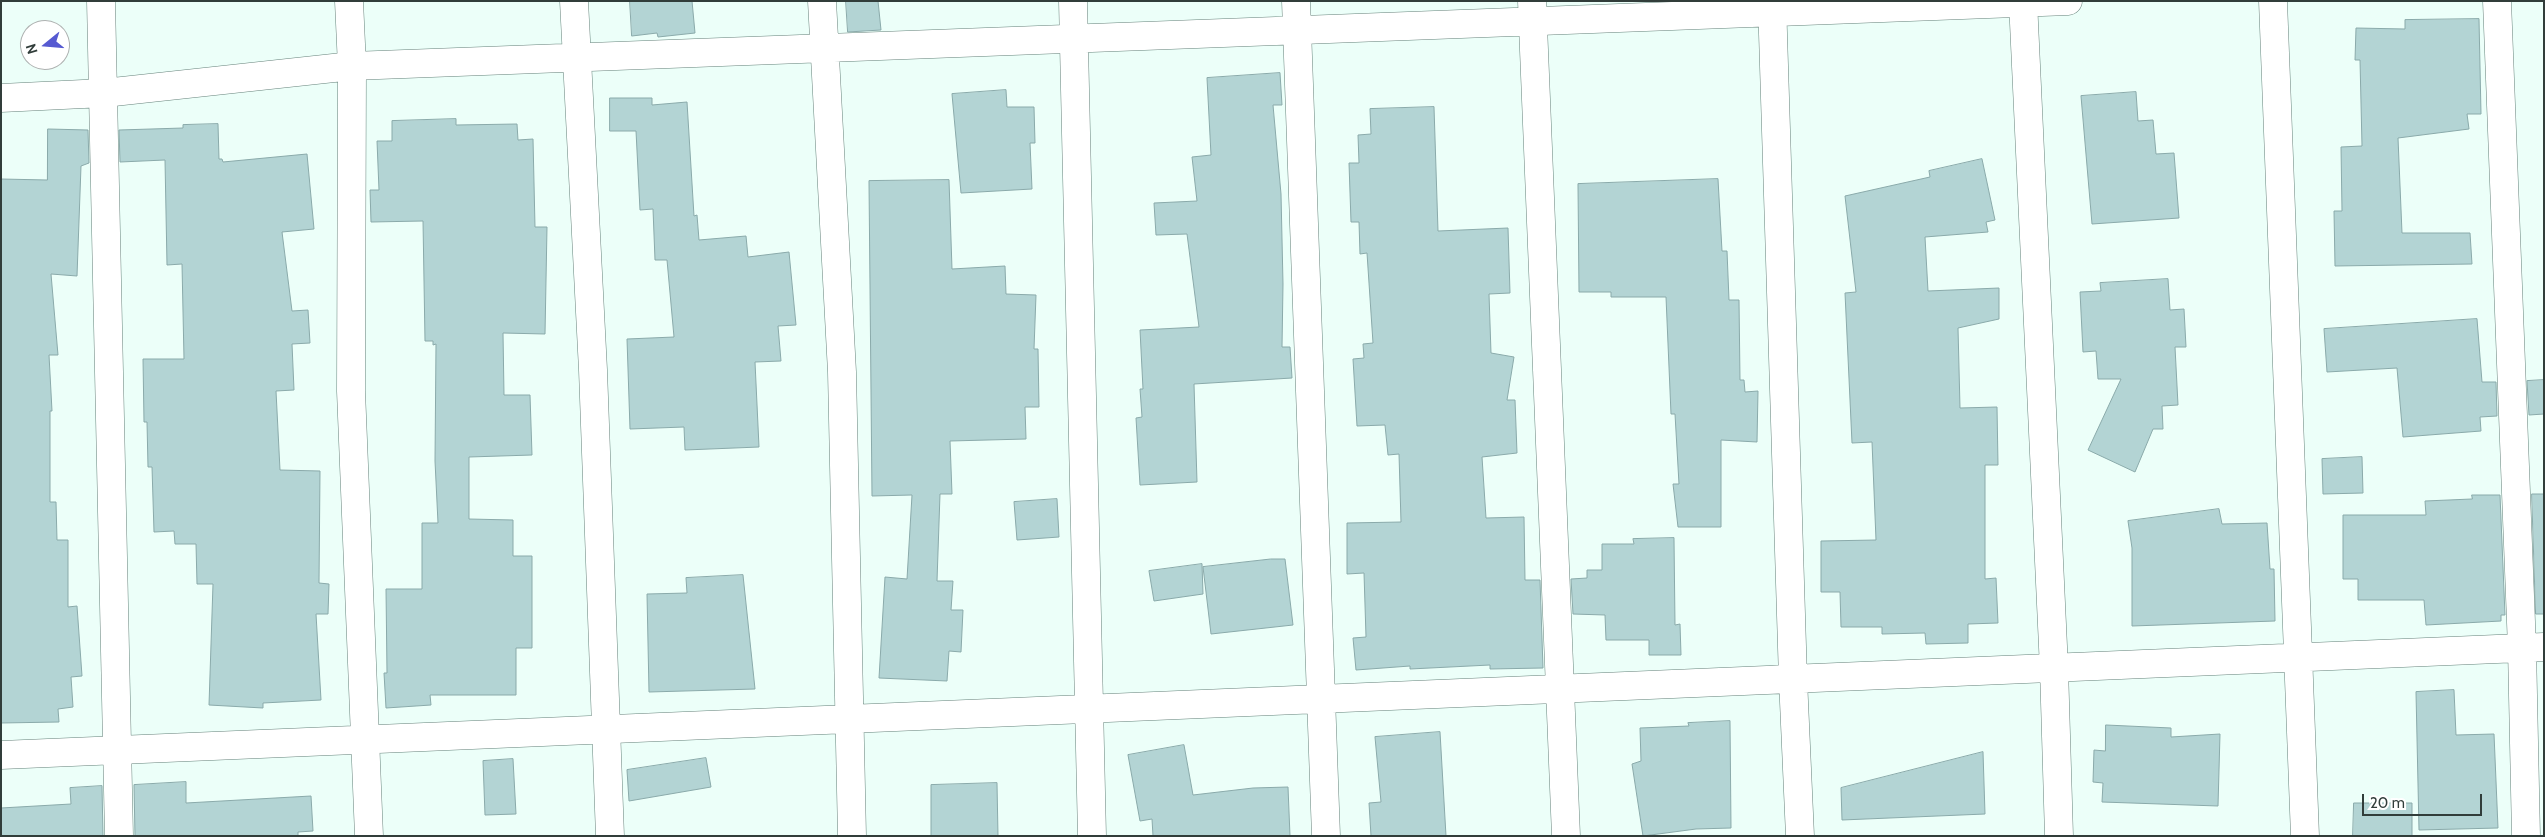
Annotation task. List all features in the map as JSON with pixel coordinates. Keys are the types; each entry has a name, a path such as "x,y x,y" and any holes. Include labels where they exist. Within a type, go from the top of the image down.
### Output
{"street":[{"path":"101,1 119,836"},
{"path":"349,1 352,66 351,391 367,740 369,836"},
{"path":"574,1 593,370 610,836"},
{"path":"822,1 842,372 852,836"},
{"path":"1073,1 1092,836"},
{"path":"1296,1 1326,836"},
{"path":"1,98 104,93 352,66 576,56 824,50 1297,30 1532,11 2068,1"},
{"path":"2273,1 2300,658 2305,836"},
{"path":"2496,1 2533,648 2526,836"},
{"path":"2023,2 2054,668 2059,836"},
{"path":"1772,7 1793,680 1800,836"},
{"path":"1532,11 1566,836"},
{"path":"1,755 2533,648"}],"building":[{"path":"630,1 692,1 695,33 658,37 657,33 632,36"},
{"path":"846,1 878,1 881,30 848,32"},
{"path":"2479,19 2481,114 2467,114 2469,129 2398,138 2402,233 2470,233 2472,264 2335,266 2334,211 2342,211 2341,147 2362,146 2360,60 2355,60 2356,28 2405,29 2405,20"},
{"path":"1280,73 1282,105 1273,105 1281,194 1282,347 1290,347 1292,378 1194,384 1197,482 1140,485 1136,418 1142,417 1140,389 1143,389 1140,330 1199,327 1187,234 1156,235 1154,203 1197,201 1192,157 1211,155 1207,78"},
{"path":"1006,90 1007,107 1034,107 1035,143 1030,143 1032,189 961,193 952,94"},
{"path":"2136,92 2138,121 2153,120 2156,154 2174,153 2179,218 2092,224 2081,96"},
{"path":"610,98 652,98 652,105 687,102 694,216 697,215 699,240 746,236 748,257 789,252 796,325 778,326 781,361 755,362 759,447 685,450 684,427 630,429 627,339 674,337 667,260 655,260 653,209 640,210 636,131 610,131"},
{"path":"1434,107 1438,231 1508,228 1510,293 1489,294 1491,353 1514,357 1507,400 1515,400 1517,453 1482,457 1486,518 1524,517 1525,580 1540,580 1543,668 1490,669 1490,665 1410,669 1410,666 1356,670 1353,638 1366,637 1364,573 1347,574 1347,523 1401,522 1399,454 1388,455 1385,425 1357,426 1353,359 1364,358 1363,344 1373,343 1367,253 1360,254 1359,222 1351,222 1349,163 1359,163 1358,135 1371,134 1370,109"},
{"path":"456,119 456,125 517,124 518,140 533,139 535,227 547,227 545,334 503,333 504,395 530,395 532,455 469,457 469,519 513,520 513,556 532,556 532,648 516,648 516,695 430,695 431,705 386,708 384,673 387,673 386,589 422,589 422,523 438,523 435,461 436,344 433,345 433,341 425,341 423,221 371,222 370,190 379,190 377,141 392,141 392,121"},
{"path":"218,124 219,159 222,159 223,162 307,154 314,229 282,232 292,311 308,310 310,343 292,344 294,390 276,391 280,470 320,471 319,583 329,584 328,614 316,614 321,700 263,703 263,708 209,705 213,584 197,584 196,544 175,544 174,531 154,532 152,467 148,467 147,422 144,422 143,359 184,359 182,264 167,265 165,160 120,162 119,130 183,128 183,125"},
{"path":"48,129 88,130 89,163 81,166 77,276 51,274 58,355 49,355 52,411 50,411 50,502 56,502 57,540 68,540 68,607 77,606 82,676 71,677 73,707 58,709 59,722 1,723 1,179 47,180"},
{"path":"1982,159 1995,220 1986,222 1988,232 1925,237 1928,291 1999,288 1999,319 1958,328 1960,408 1997,407 1998,465 1985,465 1985,579 1996,578 1998,623 1968,624 1968,643 1926,644 1925,633 1882,634 1882,627 1841,627 1840,592 1821,592 1821,541 1876,540 1872,442 1852,443 1845,293 1856,292 1845,196 1930,177 1929,171"},
{"path":"1718,179 1722,251 1727,251 1729,300 1739,300 1740,380 1744,380 1745,392 1758,391 1757,442 1721,440 1721,527 1678,527 1673,484 1679,484 1675,414 1671,414 1666,297 1611,297 1611,292 1579,292 1578,184"},
{"path":"949,180 952,269 1005,266 1006,294 1036,295 1034,349 1038,349 1039,407 1025,407 1026,439 950,441 952,494 940,494 937,581 953,581 951,610 963,610 961,652 949,651 947,681 879,678 885,577 907,579 912,495 872,496 869,181"},
{"path":"2168,279 2170,310 2184,309 2186,347 2175,347 2178,405 2162,406 2163,429 2153,429 2135,472 2088,450 2121,379 2098,379 2096,351 2083,352 2080,292 2101,291 2100,283"},
{"path":"2477,319 2482,382 2496,382 2497,416 2480,417 2481,431 2403,437 2397,368 2327,372 2324,329"},
{"path":"2544,380 2544,414 2529,415 2527,381"},
{"path":"2362,457 2363,493 2323,494 2322,459"},
{"path":"2532,494 2544,494 2544,614 2536,614"},
{"path":"2472,495 2500,495 2505,615 2501,615 2501,621 2426,625 2424,600 2358,600 2358,579 2343,579 2343,515 2426,515 2425,501 2472,499"},
{"path":"1057,499 1059,537 1017,540 1014,502"},
{"path":"2219,509 2222,524 2267,523 2270,569 2274,569 2275,621 2132,626 2132,548 2128,521"},
{"path":"1674,538 1675,625 1680,624 1681,655 1649,655 1649,640 1606,640 1605,615 1573,614 1571,579 1587,578 1587,570 1602,570 1602,544 1634,544 1633,539"},
{"path":"1285,559 1293,625 1211,634 1203,567"},
{"path":"1202,564 1203,594 1154,601 1149,571"},
{"path":"743,575 755,689 649,692 647,594 687,593 686,578"},
{"path":"2454,690 2456,735 2494,734 2498,828 2419,830 2416,692"},
{"path":"1730,721 1731,828 1696,829 1643,836 1632,764 1641,761 1640,728 1689,726 1688,723"},
{"path":"2106,725 2171,728 2171,737 2220,734 2218,806 2102,802 2103,783 2093,782 2094,750 2105,751"},
{"path":"1440,732 1446,836 1371,836 1369,803 1381,802 1375,737"},
{"path":"1184,745 1193,795 1253,788 1288,787 1290,836 1153,836 1152,819 1140,821 1128,755"},
{"path":"1983,752 1985,814 1842,820 1841,788"},
{"path":"706,758 711,787 629,801 627,770"},
{"path":"513,759 516,814 485,815 483,761"},
{"path":"186,782 186,803 311,796 313,831 298,832 298,836 135,836 134,785"},
{"path":"997,783 998,836 931,836 931,785"},
{"path":"102,786 103,836 1,836 1,808 71,804 70,788"},
{"path":"2354,803 2412,803 2412,836 2353,836"}]}
